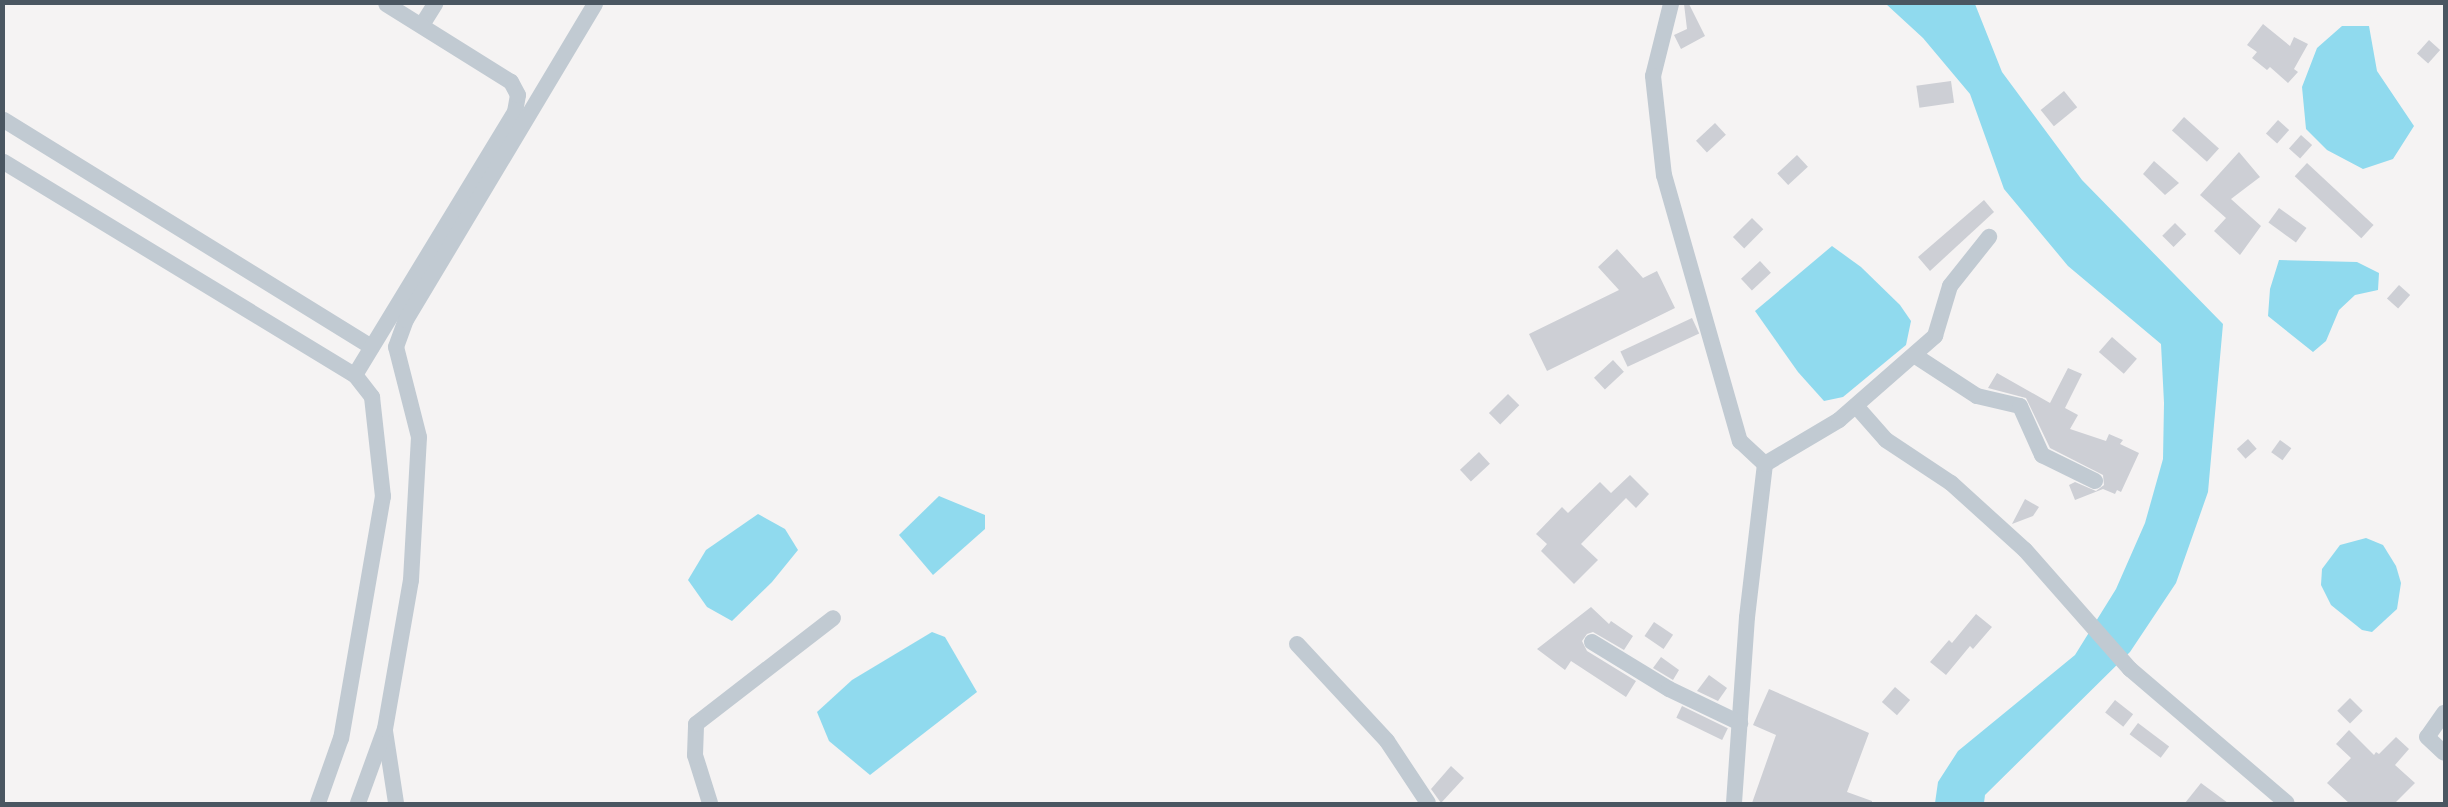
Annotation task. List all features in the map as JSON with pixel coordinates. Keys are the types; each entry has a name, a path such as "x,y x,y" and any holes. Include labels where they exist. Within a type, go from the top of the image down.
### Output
{"street":[{"path":"355,375 515,112 518,95 511,82 386,4"},
{"path":"422,25 435,4"},
{"path":"358,803 385,729 411,580 420,437 396,347 406,320 595,4"},
{"path":"1671,4 1653,76 1664,175 1740,441 1765,464"},
{"path":"4,120 371,346"},
{"path":"4,162 355,375 372,397 383,496 341,738 318,803"},
{"path":"1765,464 1839,420 1935,336 1950,286 1989,237"},
{"path":"1914,355 1977,396 2020,406 2042,455 2096,481"},
{"path":"1856,406 1886,440 1951,483 2025,550 2130,669 2287,803"},
{"path":"1734,803 1747,617 1765,464"},
{"path":"710,803 695,755 696,724 833,618"},
{"path":"1592,642 1669,689 1740,723"},
{"path":"1297,644 1387,741 1428,803"},
{"path":"2444,713 2428,737 2444,753"},
{"path":"385,729 396,803"}],"water":[{"path":"1886,4 1975,4 2002,72 2082,180 2223,324 2208,492 2176,583 2130,652 1985,795 1984,803 1935,803 1938,782 1958,751 2075,655 2116,589 2145,523 2163,459 2164,403 2161,344 2068,266 2004,189 1970,94 1923,38"},
{"path":"2342,26 2369,26 2377,71 2414,126 2393,159 2363,169 2327,150 2306,129 2302,87 2317,48"},
{"path":"1832,246 1861,267 1900,305 1911,321 1906,345 1843,397 1824,401 1798,372 1755,311"},
{"path":"2279,260 2357,262 2379,273 2378,290 2355,295 2339,310 2326,341 2313,352 2268,316 2270,289"},
{"path":"939,496 985,515 985,529 933,575 899,535"},
{"path":"758,514 785,529 798,550 772,582 732,621 707,607 688,580 706,550"},
{"path":"2366,538 2383,545 2396,566 2401,583 2397,609 2372,632 2362,630 2331,605 2321,585 2322,569 2340,545"},
{"path":"932,632 945,637 977,692 870,775 829,741 817,712 852,680"}],"building":[{"path":"1684,4 1689,4 1705,36 1681,49 1674,35 1687,29"},
{"path":"2263,24 2290,46 2294,37 2308,44 2294,69 2298,72 2288,83 2270,67 2267,70 2252,58 2257,52 2247,45"},
{"path":"2429,40 2440,50 2428,63 2417,53"},
{"path":"1951,81 1954,103 1919,108 1916,86"},
{"path":"2064,91 2077,107 2054,126 2041,110"},
{"path":"2184,117 2219,148 2207,162 2172,130"},
{"path":"2278,120 2289,130 2277,143 2266,133"},
{"path":"1715,123 1726,135 1707,152 1696,141"},
{"path":"2301,135 2312,145 2300,158 2289,148"},
{"path":"2239,152 2260,177 2231,199 2261,226 2240,255 2214,231 2226,218 2200,195"},
{"path":"1797,155 1808,167 1788,185 1777,173"},
{"path":"2154,161 2179,183 2165,195 2143,174"},
{"path":"2307,163 2374,225 2361,238 2295,176"},
{"path":"1984,200 1994,212 1930,271 1918,257"},
{"path":"2279,208 2307,228 2296,243 2268,223"},
{"path":"1752,218 1763,229 1744,248 1733,237"},
{"path":"2175,223 2186,234 2174,247 2162,236"},
{"path":"1617,249 1643,278 1657,271 1675,308 1547,371 1529,334 1619,290 1598,267"},
{"path":"1760,261 1771,273 1752,290 1741,279"},
{"path":"2399,285 2410,295 2398,308 2387,298"},
{"path":"1692,318 1699,333 1628,367 1620,351"},
{"path":"2112,337 2137,359 2124,374 2099,352"},
{"path":"1613,360 1624,372 1605,389 1594,378"},
{"path":"2068,368 2082,374 2065,408 2078,415 2070,429 2106,441 2109,434 2123,440 2120,444 2139,453 2121,492 2117,490 2115,494 2103,489 2075,500 2069,485 2075,482 2096,491 2104,485 2103,475 2050,448 2026,398 1988,388 1997,373 2050,403"},
{"path":"1508,394 1519,405 1500,424 1489,413"},
{"path":"2248,439 2257,449 2246,459 2237,449"},
{"path":"2280,440 2291,448 2283,460 2271,452"},
{"path":"1479,452 1490,464 1471,481 1460,470"},
{"path":"1630,475 1649,494 1636,508 1626,498 1581,544 1598,560 1574,584 1541,551 1547,544 1536,534 1562,507 1568,513 1600,482 1611,493"},
{"path":"2025,499 2039,507 2033,516 2012,524"},
{"path":"1591,607 1609,624 1611,621 1633,636 1624,650 1593,632 1587,634 1582,641 1587,651 1636,681 1626,697 1571,661 1565,670 1537,649"},
{"path":"1976,614 1992,627 1973,649 1970,646 1946,675 1930,662 1949,640 1952,643"},
{"path":"1654,622 1673,635 1664,649 1644,636"},
{"path":"1661,657 1679,670 1673,680 1653,668"},
{"path":"1709,675 1727,688 1718,701 1697,691"},
{"path":"1895,687 1910,700 1897,715 1882,702"},
{"path":"1769,689 1869,733 1847,792 1872,801 1872,803 1752,803 1776,735 1753,725"},
{"path":"2350,698 2363,711 2350,723 2337,711"},
{"path":"2115,700 2133,714 2123,727 2105,713"},
{"path":"1682,706 1728,728 1722,740 1676,718"},
{"path":"2138,723 2169,746 2161,758 2130,734"},
{"path":"2349,730 2374,755 2376,752 2379,754 2396,737 2409,749 2395,765 2415,783 2395,803 2349,803 2327,783 2351,758 2336,744"},
{"path":"1451,766 1464,778 1441,803 1431,789"},
{"path":"2201,783 2228,803 2185,803"}]}
